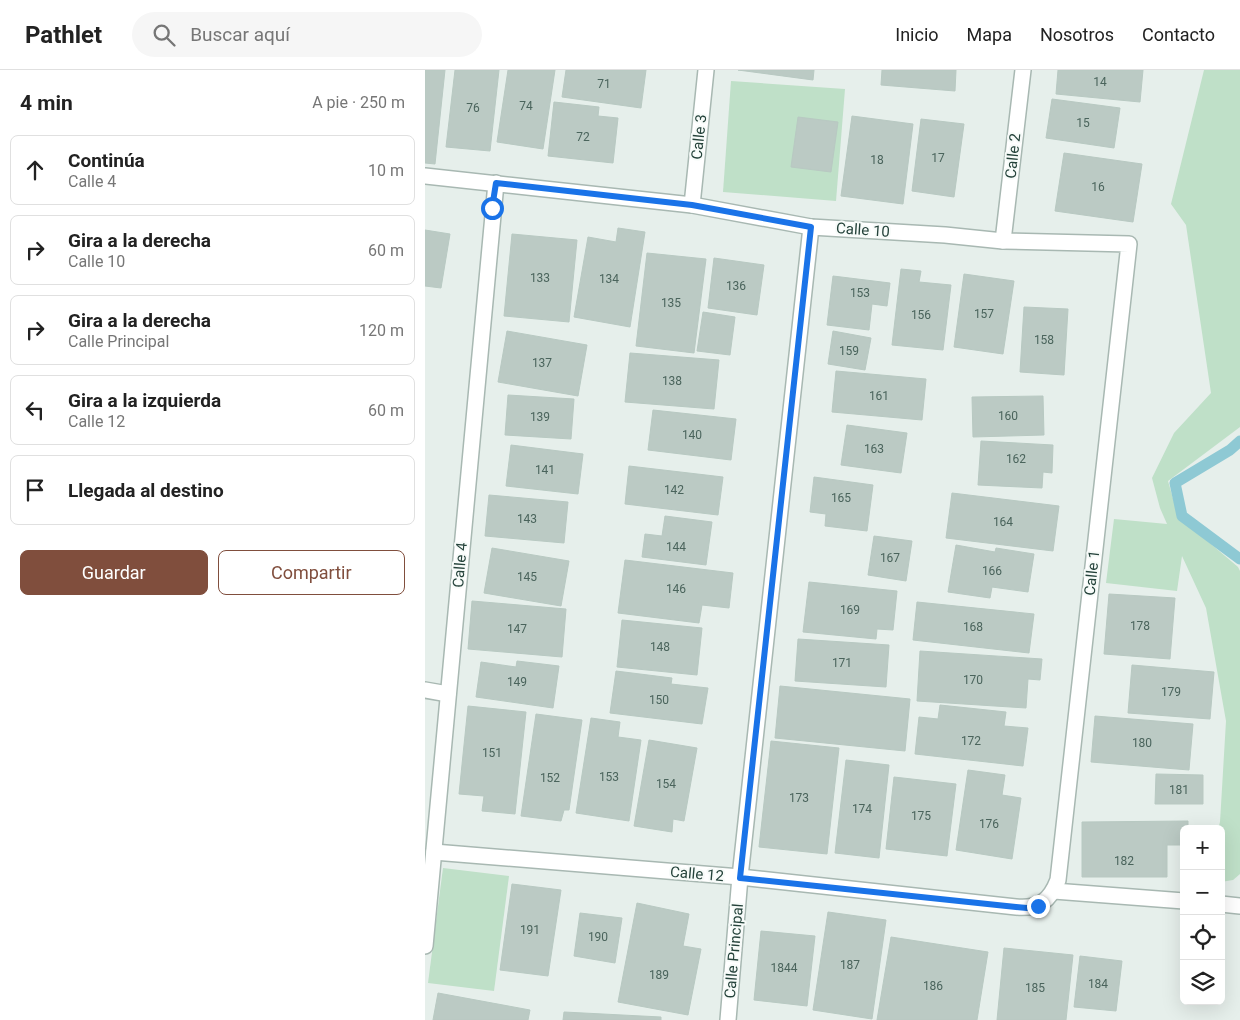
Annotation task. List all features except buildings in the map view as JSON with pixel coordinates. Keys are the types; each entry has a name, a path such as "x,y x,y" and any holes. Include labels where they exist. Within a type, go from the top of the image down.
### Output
{"street":[{"name":"Calle 3","path":"692,205 706,70"},
{"name":"Calle 2","path":"1003,241 1023,70"},
{"name":"Calle 10","path":"425,176 692,205 811,227 945,235 1003,241 1129,244"},
{"name":"Calle 4","path":"425,946 492,208 496,183"},
{"name":"Calle Principal","path":"728,1020 740,878 811,227"},
{"name":"Calle 1","path":"1050,895 1058,880 1129,244"},
{"path":"425,690 448,694"},
{"name":"Calle 12","path":"434,852 740,878 1027,908 1038,906 1050,895"},
{"path":"1050,895 1180,901"},
{"path":"1225,904 1240,906"}],"green space":[{"path":"1204,70 1240,70 1240,427 1168,481 1178,516 1238,567 1240,571 1240,874 1233,880 1225,881 1225,825 1219,825 1226,721 1206,608 1182,556 1177,591 1106,583 1114,519 1167,524 1160,508 1152,478 1174,433 1211,393 1186,225 1171,204"},
{"path":"731,81 845,89 836,201 723,192"},
{"path":"443,868 509,876 494,991 428,983"}],"waterway":[{"path":"1240,441 1230,450 1175,483 1182,516 1240,559"}],"route":[{"path":"492,208 496,183 692,205 811,227 740,878 1016,907 1038,906"}]}
